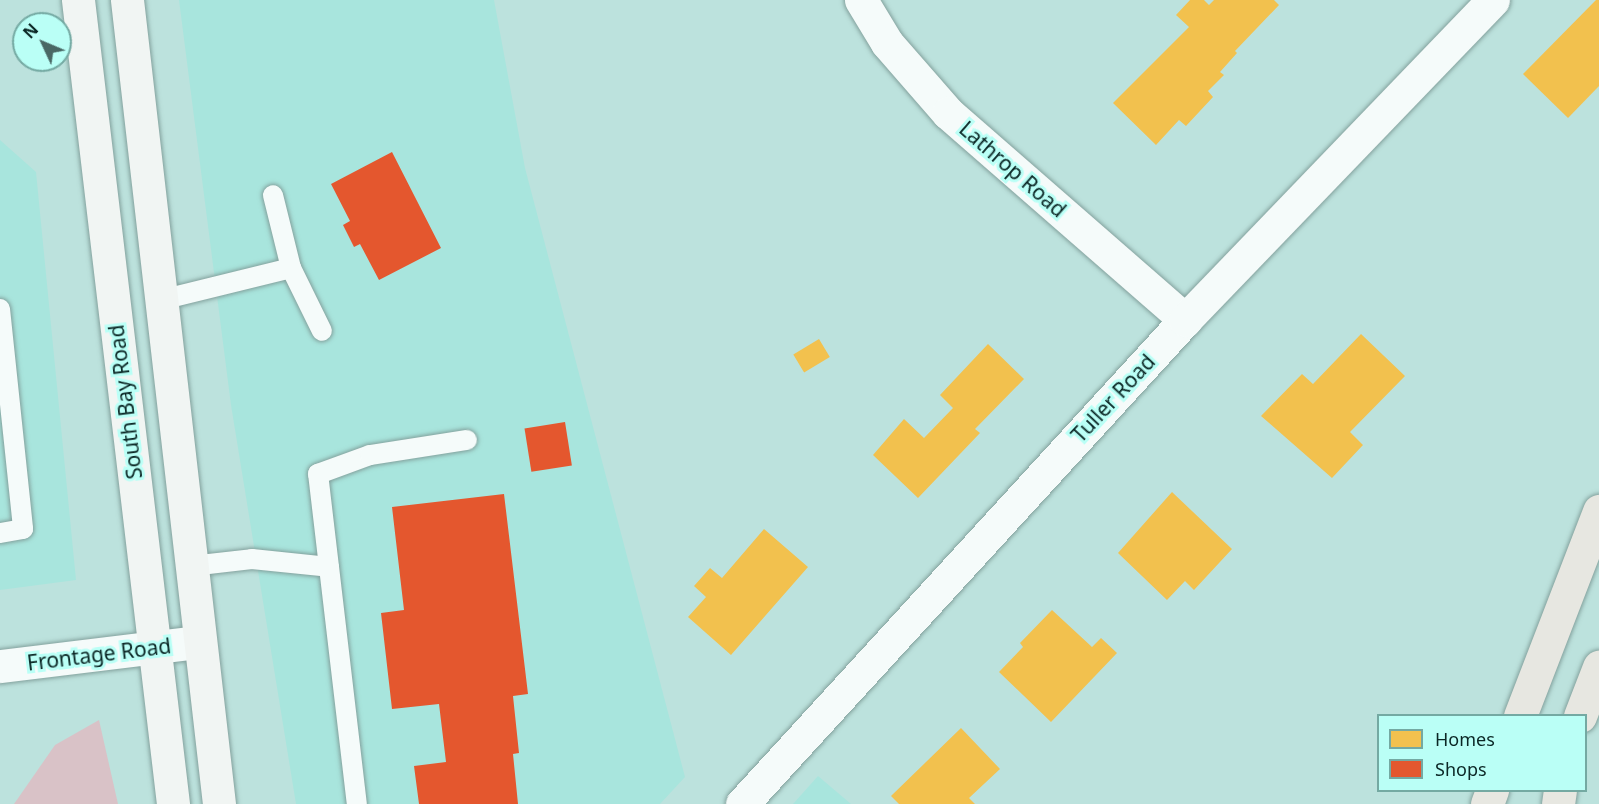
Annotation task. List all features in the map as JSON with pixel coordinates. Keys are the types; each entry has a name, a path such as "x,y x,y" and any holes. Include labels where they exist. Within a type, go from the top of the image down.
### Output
{"highway":[{"path":"1521,714 1599,511"},
{"path":"1581,714 1599,667"}],"street":[{"name":"South Bay Road","path":"78,0 172,804"},
{"path":"127,0 219,804"},
{"name":"Lathrop Road","path":"861,0 887,43 948,113 1185,320"},
{"name":"Tuller Road","path":"742,804 1185,320 1493,0"},
{"name":"Frontage Road","path":"0,666 199,642"}],"lane":[{"path":"273,195 291,268 322,332"},
{"path":"161,300 291,268"},
{"path":"0,309 23,529 0,533"},
{"path":"357,804 318,474 370,455 467,440"},
{"path":"191,566 252,559 329,567"}],"shaded area":[{"path":"179,0 494,0 525,168 685,777 660,804 296,804 231,405"},
{"path":"0,140 36,172 76,580 0,590"},
{"path":"99,720 118,804 14,804 55,745"},
{"path":"818,776 851,804 793,804"}],"building: Homes":[{"path":"1190,0 1204,0 1209,5 1214,0 1274,0 1279,5 1235,51 1237,53 1220,72 1224,75 1208,91 1213,97 1186,126 1179,120 1156,145 1113,103 1189,27 1176,15"},
{"path":"1596,0 1599,0 1599,86 1568,118 1523,74"},
{"path":"1361,334 1405,376 1350,432 1363,445 1332,478 1261,416 1302,374 1313,384"},
{"path":"819,339 830,357 804,372 793,354"},
{"path":"988,344 1024,379 975,429 980,433 918,498 873,455 904,419 924,438 953,408 940,395"},
{"path":"1172,492 1232,549 1194,590 1185,581 1167,600 1118,553"},
{"path":"764,529 808,567 731,655 688,617 706,597 694,586 710,568 722,578"},
{"path":"1052,610 1092,647 1101,638 1117,653 1051,722 999,672 1023,647 1020,643"},
{"path":"961,728 1000,769 969,798 975,804 899,804 891,796"}],"building: Shops":[{"path":"392,152 441,248 379,280 360,244 354,247 343,225 350,221 331,184"},
{"path":"565,422 572,465 531,472 525,428"},
{"path":"504,494 528,694 513,696 519,753 513,754 518,804 419,804 414,766 446,762 439,704 392,709 381,613 404,610 392,507"}]}
